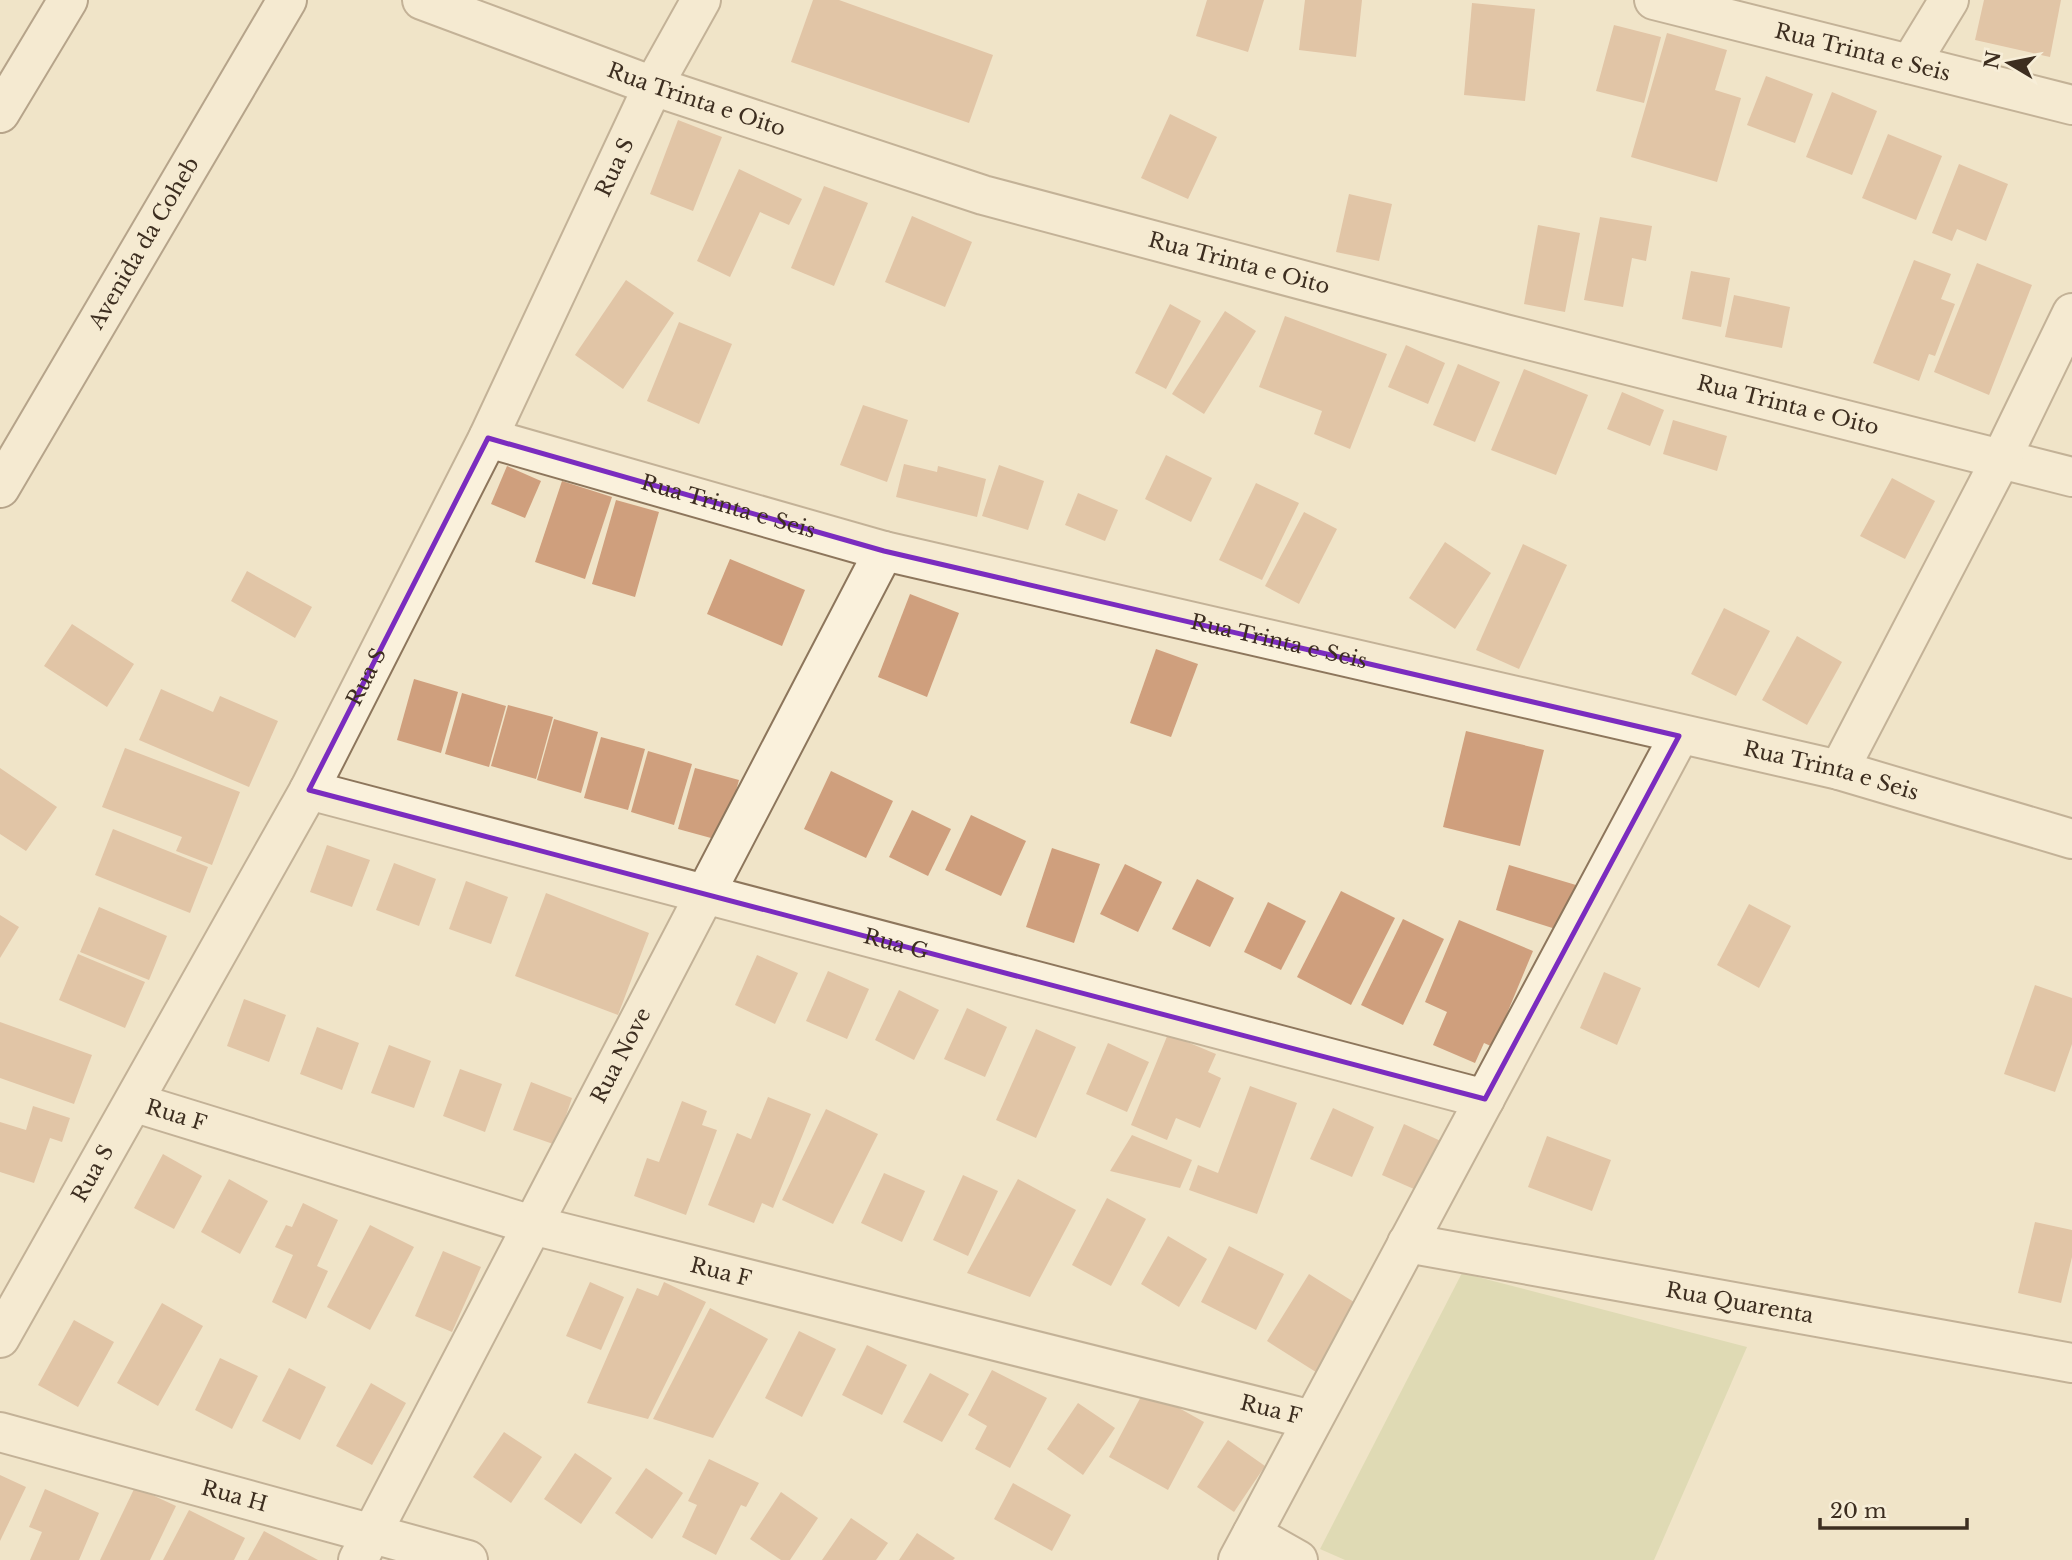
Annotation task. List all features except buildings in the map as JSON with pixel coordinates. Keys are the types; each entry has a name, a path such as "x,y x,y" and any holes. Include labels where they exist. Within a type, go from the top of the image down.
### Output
{"street":[{"path":"0,113 68,0"},
{"name":"Avenida da Coheb","path":"0,488 287,0"},
{"name":"Rua Trinta e Oito","path":"422,0 653,86 983,195 1505,334 2072,477"},
{"name":"Rua S","path":"0,1339 136,1103 309,790 488,438 653,86 701,0"},
{"name":"Rua Trinta e Seis","path":"1654,0 2072,105"},
{"path":"1910,64 1949,0"},
{"path":"1839,770 2001,459 2072,313"},
{"name":"Rua Trinta e Seis","path":"488,438 884,551 1679,736 1839,770 2072,839"},
{"name":"Rua Nove","path":"365,1548 884,551"},
{"path":"1298,1560 1245,1547 1679,736"},
{"name":"Rua G","path":"309,790 1485,1099"},
{"name":"Rua F","path":"136,1103 533,1225 1312,1420"},
{"name":"Rua Quarenta","path":"1407,1243 2072,1363"},
{"name":"Rua H","path":"0,1433 365,1548 468,1560"}],"highlighted area":[{"path":"488,438 884,551 1679,736 1485,1099 309,790"}],"green space":[{"path":"1462,1273 1747,1347 1654,1560 1345,1560 1320,1549"}]}
